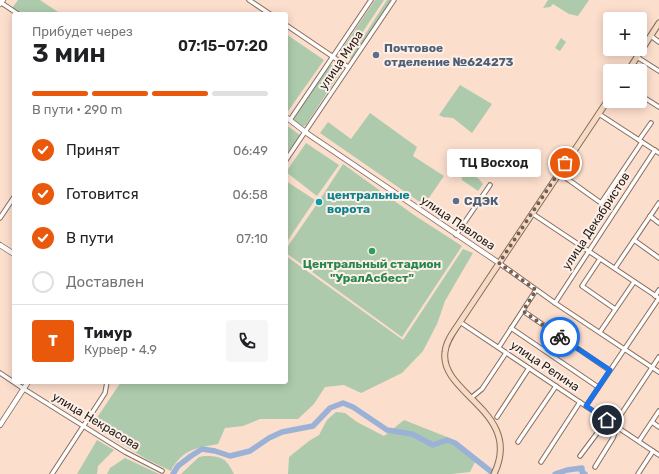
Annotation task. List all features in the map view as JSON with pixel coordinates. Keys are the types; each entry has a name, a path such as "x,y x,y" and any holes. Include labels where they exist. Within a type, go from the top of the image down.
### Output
{"main road":[{"path":"632,64 659,23"},
{"path":"495,472 501,451 499,438 492,423 450,375 444,358 444,352 460,322 603,108"}],"street":[{"path":"249,0 267,12"},
{"name":"улица Мира","path":"288,119 333,57 371,0"},
{"name":"улица Мира","path":"288,157 394,0"},
{"path":"1,2 15,12"},
{"path":"288,26 348,67"},
{"path":"650,36 659,42"},
{"path":"637,57 659,71"},
{"path":"647,99 659,107"},
{"path":"599,114 659,153"},
{"name":"улица Павлова","path":"288,119 499,263 554,303 659,372"},
{"path":"559,173 601,202 651,122"},
{"name":"улица Декабристов","path":"554,303 655,150"},
{"path":"456,235 490,184"},
{"path":"0,218 12,200"},
{"path":"615,268 659,203"},
{"path":"533,214 658,297"},
{"path":"650,216 659,223"},
{"path":"634,240 659,258"},
{"path":"0,245 12,253"},
{"path":"600,259 582,286 615,309"},
{"path":"600,332 634,282"},
{"path":"499,347 536,290"},
{"path":"586,406 658,297 659,290"},
{"path":"523,311 610,370"},
{"name":"улица Репина","path":"460,322 659,455"},
{"path":"511,328 598,387"},
{"path":"471,398 482,389 506,353"},
{"path":"595,467 613,438 616,426 659,357"},
{"path":"497,416 529,368"},
{"name":"улица Некрасова","path":"0,373 12,381"},
{"name":"улица Некрасова","path":"16,384 125,452 162,471"},
{"path":"0,425 27,384"},
{"path":"52,474 104,393 106,384"},
{"path":"518,442 556,386"},
{"path":"541,462 580,402"},
{"path":"639,441 659,411"},
{"path":"580,456 607,420"},
{"path":"652,422 659,427"},
{"path":"638,474 653,451"}],"green space":[{"path":"18,0 40,0 58,12 18,12 12,8"},
{"path":"375,0 384,0 356,42 351,39 342,53 340,52"},
{"path":"387,0 391,0 352,59 350,58"},
{"path":"548,0 589,0 578,16 569,14 553,4 550,7 543,8"},
{"path":"288,35 324,60 288,111"},
{"path":"561,38 566,42 560,51 555,48"},
{"path":"330,64 341,71 306,125 301,127 294,122 294,117"},
{"path":"460,85 492,104 472,133 453,118 439,115"},
{"path":"370,113 417,147 413,156 444,176 424,205 320,133 328,122 351,139"},
{"path":"288,126 300,135 288,152"},
{"path":"306,143 339,165 317,196 288,174 288,169"},
{"name":"Центральный стадион \"УралАсбест\"","path":"343,164 414,215 462,246 402,337 288,254 288,246"},
{"path":"461,167 478,178 483,184 478,191 462,180"},
{"path":"288,182 315,200 288,240"},
{"path":"463,249 473,253 445,301 437,324 423,351 402,373 361,393 344,385 325,387 314,404 298,419 260,419 243,426 225,428 218,444 197,448 185,454 175,464 171,471 146,459 92,425 120,384 288,384 288,257 403,340"},
{"path":"336,412 345,413 357,422 384,436 404,420 452,439 476,460 470,472 452,474 288,474 289,457 319,435 327,420"},
{"path":"97,440 114,450 98,466 97,474 77,474"},
{"path":"199,457 219,457 223,459 226,461 234,474 181,474"},
{"path":"125,458 159,474 107,474 110,468"}],"waterway":[{"path":"173,474 178,466 202,449 215,451 230,456 250,451 269,438 282,432 313,426 330,408 343,403 353,407 387,430 412,434 433,445 447,440 455,443 494,474"},
{"path":"555,474 567,470 582,468 582,472 585,474"}],"way so far":[{"path":"560,337 523,311 536,290 499,263 533,214 565,163"}],"place":[{"name":"Почтовое отделение №624273","path":"376,55"},
{"name":"ТЦ Восход","path":"565,163"},
{"name":"СДЭК","path":"456,201"},
{"name":"центральные ворота","path":"319,202"},
{"name":"Центральный стадион \"УралАсбест\"","path":"372,251"}],"route":[{"path":"560,337 610,370 586,406 607,420"}]}
